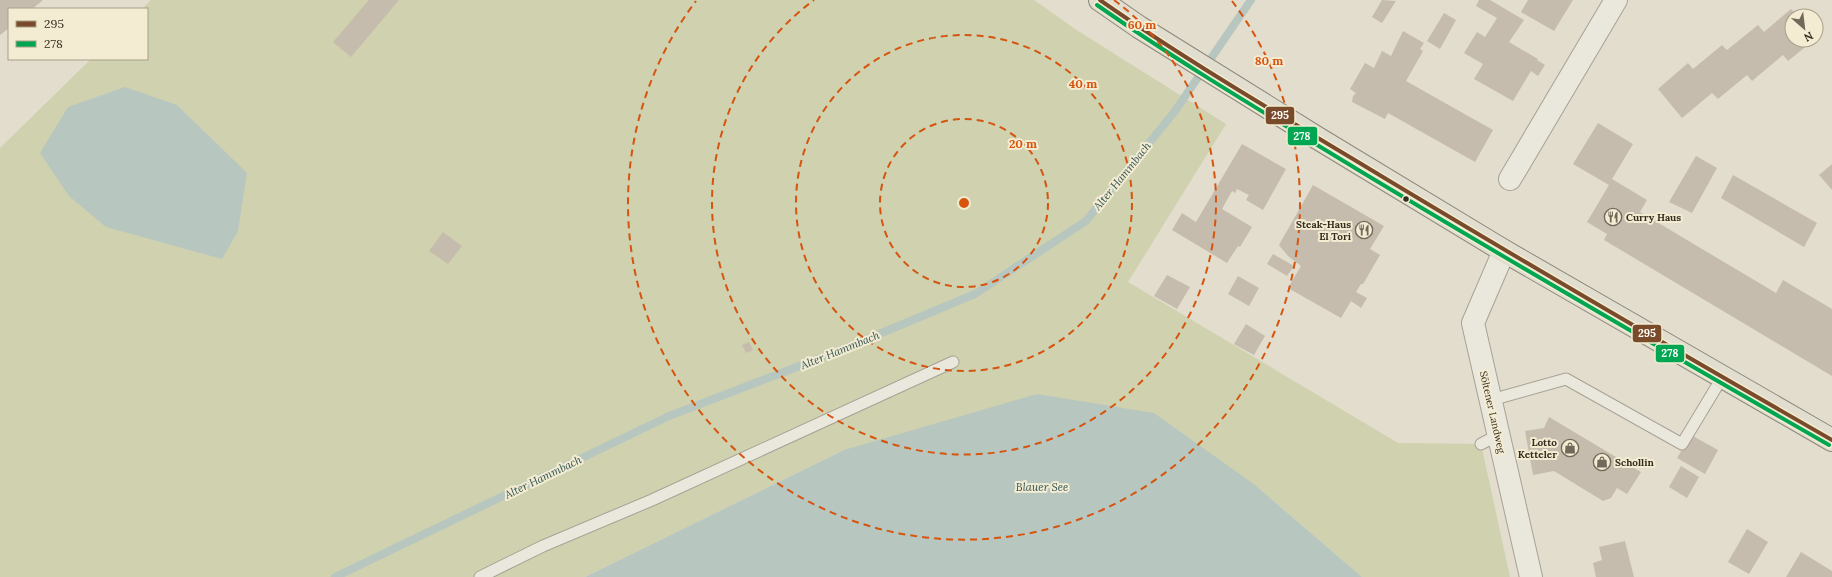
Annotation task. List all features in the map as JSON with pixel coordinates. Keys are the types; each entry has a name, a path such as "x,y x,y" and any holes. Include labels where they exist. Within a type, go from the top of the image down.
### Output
{"main road":[{"path":"1100,0 1139,27 1246,94 1504,251 1832,440"}],"street":[{"path":"1510,179 1616,0"},
{"name":"Söltener Landweg","path":"1504,251 1473,323 1490,400 1490,440 1531,577"}],"lane":[{"path":"480,577 543,546 652,500 871,398 953,362"},
{"path":"1490,400 1566,379 1682,444 1723,376"}],"green space":[{"path":"151,0 1034,0 1075,29 1226,124 1128,282 1398,443 1481,444 1510,577 1362,577 1255,485 844,450 585,577 0,577 0,148 90,60 148,60 148,8 143,8","holes":["177,105 246,173 238,231"]}],"water":[{"path":"125,87 177,105 247,173 238,231 222,259 106,227 69,196 40,153 68,107"},
{"name":"Blauer See","path":"1037,394 1154,413 1255,485 1362,577 585,577 844,450"}],"building":[{"path":"0,0 43,0 33,8 8,8 8,29 0,35"},
{"path":"369,0 399,0 351,57 333,42"},
{"path":"1382,0 1396,1 1382,23 1372,17"},
{"path":"1479,0 1490,0 1524,20 1509,42 1538,59 1537,60 1545,65 1538,76 1531,71 1513,101 1474,79 1483,64 1464,53 1477,32 1485,37 1497,18 1476,6"},
{"path":"1528,0 1573,0 1554,31 1521,12"},
{"path":"1444,13 1456,20 1440,49 1427,41"},
{"path":"1784,15 1784,48 1804,48 1788,61 1783,55 1752,81 1747,75 1718,99 1712,93 1682,118 1658,89 1688,63 1693,69 1722,45 1727,50 1758,25 1764,32"},
{"path":"1403,31 1424,43 1420,49 1423,51 1406,81 1493,130 1475,162 1388,113 1385,119 1352,102 1353,96 1356,93 1350,89 1365,63 1374,68 1382,51 1391,56"},
{"path":"1598,123 1633,144 1612,179 1647,200 1640,212 1776,293 1783,280 1832,309 1832,376 1604,240 1607,234 1587,222 1609,185 1573,164"},
{"path":"1242,144 1286,169 1263,210 1246,200 1249,195 1237,189 1235,193 1232,191 1222,209 1252,227 1240,247 1238,246 1227,263 1172,230 1182,213 1196,222"},
{"path":"1696,156 1717,168 1692,213 1669,202"},
{"path":"1832,164 1832,190 1819,175"},
{"path":"1733,175 1817,223 1804,247 1721,198"},
{"path":"1313,185 1384,226 1370,249 1380,255 1363,284 1361,284 1356,292 1367,298 1361,308 1351,301 1341,318 1288,288 1301,266 1288,256 1279,245"},
{"path":"443,232 462,246 448,264 429,251"},
{"path":"1273,254 1294,266 1287,276 1267,264"},
{"path":"1167,275 1190,287 1177,309 1154,296"},
{"path":"1238,276 1259,288 1249,306 1228,294"},
{"path":"1246,324 1265,336 1254,355 1234,344"},
{"path":"749,342 753,350 746,353 742,345"},
{"path":"1549,417 1641,472 1627,494 1617,488 1611,498 1603,501 1554,471 1533,475 1525,431 1544,428"},
{"path":"1691,435 1718,450 1705,474 1677,458"},
{"path":"1681,466 1699,477 1687,498 1669,487"},
{"path":"1747,529 1768,542 1749,574 1728,562"},
{"path":"1625,541 1634,577 1596,577 1593,563 1602,560 1599,547"},
{"path":"1801,552 1832,571 1832,577 1786,577"}],"waterway":[{"name":"Alter Hammbach","path":"335,577 669,416 836,352 975,294 1086,221 1175,111 1251,0"}],"transit line":[{"name":"295","path":"1100,0 1195,63 1293,123 1535,268 1832,440"},
{"name":"278","path":"1097,5 1192,68 1355,168 1591,308 1829,445"}],"place":[{"name":"Curry Haus","path":"1613,217"},
{"name":"Steak-Haus El Tori","path":"1364,230"},
{"name":"Lotto Ketteler","path":"1570,448"},
{"name":"Schollin","path":"1602,462"}]}
